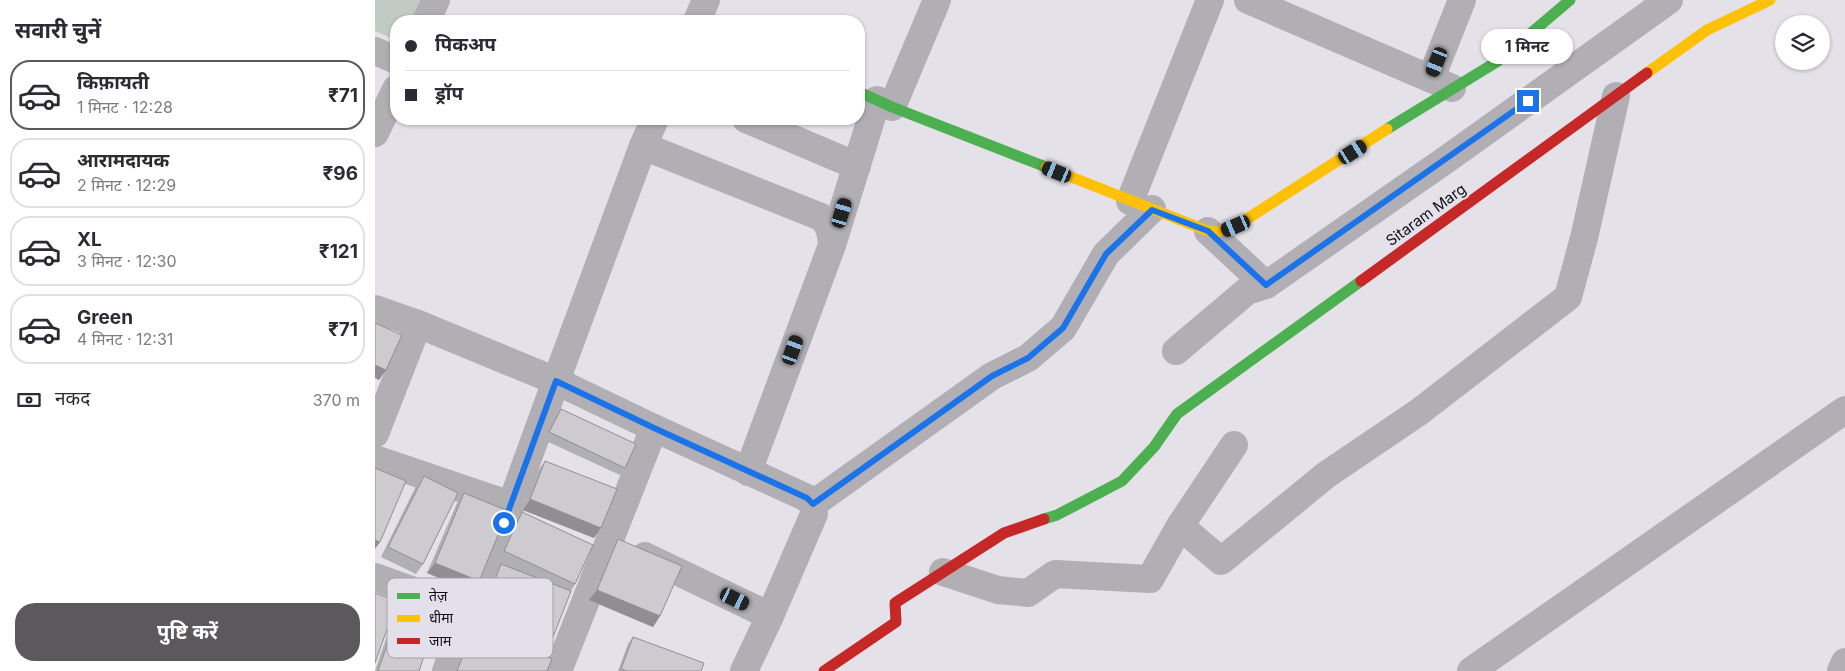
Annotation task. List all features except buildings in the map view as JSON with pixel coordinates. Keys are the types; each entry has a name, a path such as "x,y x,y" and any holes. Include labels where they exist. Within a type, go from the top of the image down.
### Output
{"street":[{"path":"429,15 435,0"},
{"path":"700,15 706,0"},
{"path":"748,472 832,245 876,99 937,0"},
{"path":"813,504 992,376 1028,358 1063,328 1106,254 1141,205 1210,0"},
{"path":"1248,0 1442,83"},
{"path":"1442,83 1462,0"},
{"path":"876,99 1141,205 1208,231 1217,232 1236,226 1442,83 1498,61 1570,0"},
{"name":"Sitaram Marg","path":"824,671 896,622 895,603 1004,533 1057,514 1122,481 1154,447 1177,414 1707,30 1770,0"},
{"path":"1176,351 1247,291 1266,285 1447,159 1659,3"},
{"path":"375,51 390,57"},
{"path":"1180,526 1221,561 1326,475 1419,412 1568,297 1616,96"},
{"path":"375,132 390,101"},
{"path":"482,578 652,125"},
{"path":"760,125 857,166"},
{"path":"643,146 821,216 828,223 832,245"},
{"path":"1208,231 1266,285"},
{"path":"375,309 418,324 556,381 807,498 813,504 814,514 744,671"},
{"path":"375,434 418,324"},
{"path":"1471,671 1845,410"},
{"path":"558,671 654,428"},
{"path":"943,572 998,590 1028,593 1055,574 1150,579 1180,526 1234,445"},
{"path":"375,459 511,505"},
{"path":"610,538 770,616"},
{"path":"375,577 387,581"},
{"path":"446,671 451,658"},
{"path":"1841,671 1845,662"}],"shaded area":[{"path":"375,0 423,0 417,15 390,15 390,37 375,31"}],"traffic: fast":[{"path":"1387,129 1498,61 1570,0"},
{"path":"865,95 1046,167"},
{"path":"1044,519 1057,515 1122,481 1154,447 1177,414 1361,281"}],"traffic: slow":[{"path":"1647,73 1707,30 1770,0"},
{"path":"1046,167 1208,231 1217,232 1236,226 1387,129"}],"traffic: jam":[{"path":"1361,281 1647,73"},
{"path":"824,671 896,622 895,603 1004,533 1044,519"}],"route":[{"path":"504,523 556,381 807,498 813,504 992,376 1028,358 1063,328 1106,254 1152,210 1208,231 1266,285 1528,101"}]}
